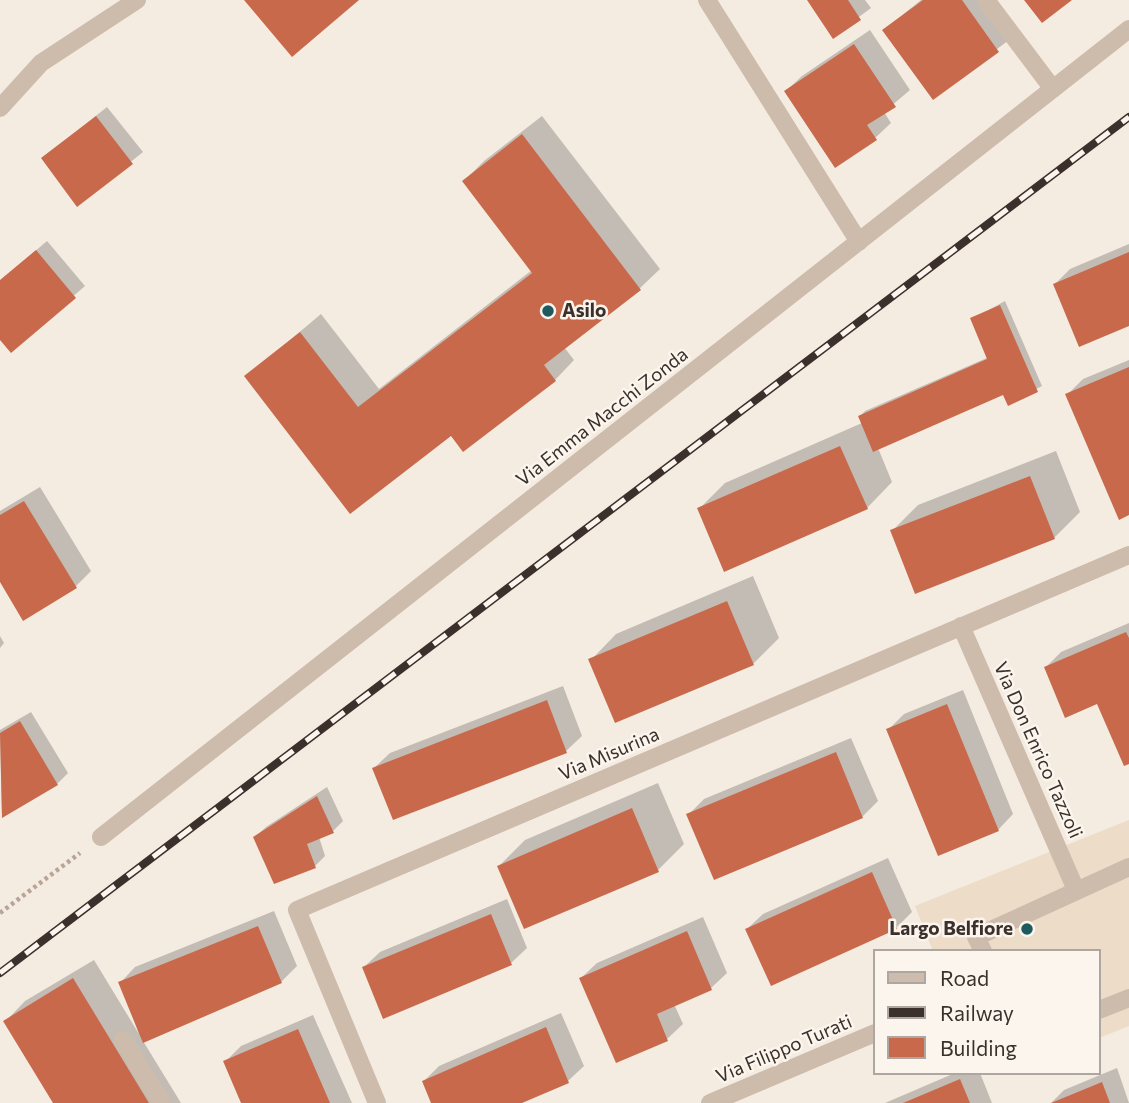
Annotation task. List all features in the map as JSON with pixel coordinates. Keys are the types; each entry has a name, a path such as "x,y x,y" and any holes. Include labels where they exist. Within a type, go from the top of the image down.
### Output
{"street":[{"path":"0,108 41,63 137,0"},
{"path":"707,0 859,242"},
{"path":"986,0 1052,89"},
{"name":"Via Emma Macchi Zonda","path":"100,837 1129,29"},
{"name":"Via Misurina","path":"377,1103 297,910 1129,555"},
{"name":"Via Don Enrico Tazzoli","path":"961,626 1076,890"},
{"path":"981,949 976,937 1129,866"},
{"path":"1101,1009 1128,999"},
{"name":"Via Filippo Turati","path":"709,1103 874,1033"},
{"path":"123,1040 162,1103"}],"path":[{"path":"0,913 100,837"}],"shaded area":[{"name":"Largo Belfiore","path":"1129,820 1129,1026 1101,1037 1101,949 932,949 915,906"}],"building":[{"path":"244,0 359,0 292,57"},
{"path":"807,0 848,0 861,20 833,39"},
{"path":"923,0 962,0 999,52 933,100 882,30"},
{"path":"1024,0 1072,0 1042,23"},
{"path":"854,44 896,107 867,125 877,140 835,168 784,91"},
{"path":"96,116 133,164 77,207 41,158"},
{"name":"Asilo","path":"522,134 641,290 544,365 556,381 463,452 451,436 350,514 244,376 300,332 358,407 532,273 462,181"},
{"path":"36,250 76,298 11,353 0,340 0,280"},
{"path":"1129,252 1129,326 1079,347 1053,284"},
{"path":"1000,305 1038,392 1008,406 1003,395 873,452 858,416 987,359 970,318"},
{"path":"1129,367 1129,515 1119,520 1065,394"},
{"path":"840,446 868,509 724,572 697,508"},
{"path":"1030,476 1055,539 915,594 890,530"},
{"path":"24,501 77,588 23,621 0,582 0,515"},
{"path":"727,601 754,665 615,723 588,659"},
{"path":"1126,632 1129,638 1129,764 1124,766 1097,704 1065,718 1044,667"},
{"path":"547,700 567,753 393,820 372,768"},
{"path":"947,704 999,831 938,856 886,729"},
{"path":"20,721 58,785 2,818 0,733"},
{"path":"836,752 863,818 714,880 686,814"},
{"path":"317,796 334,833 307,844 316,868 274,884 253,837"},
{"path":"632,808 659,872 524,929 497,866"},
{"path":"872,872 897,929 771,986 745,929"},
{"path":"491,914 512,965 383,1019 362,967"},
{"path":"258,926 282,983 143,1043 118,982"},
{"path":"687,931 712,990 657,1014 668,1041 616,1063 579,978"},
{"path":"73,978 149,1103 53,1103 3,1021"},
{"path":"546,1027 569,1083 522,1103 431,1103 422,1081"},
{"path":"298,1029 330,1103 241,1103 223,1061"},
{"path":"960,1079 970,1103 903,1103"},
{"path":"1102,1082 1110,1103 1051,1103"}],"railway":[{"path":"0,973 1129,117"}],"place":[{"name":"Asilo","path":"548,311"},
{"name":"Largo Belfiore","path":"1027,929"}]}
